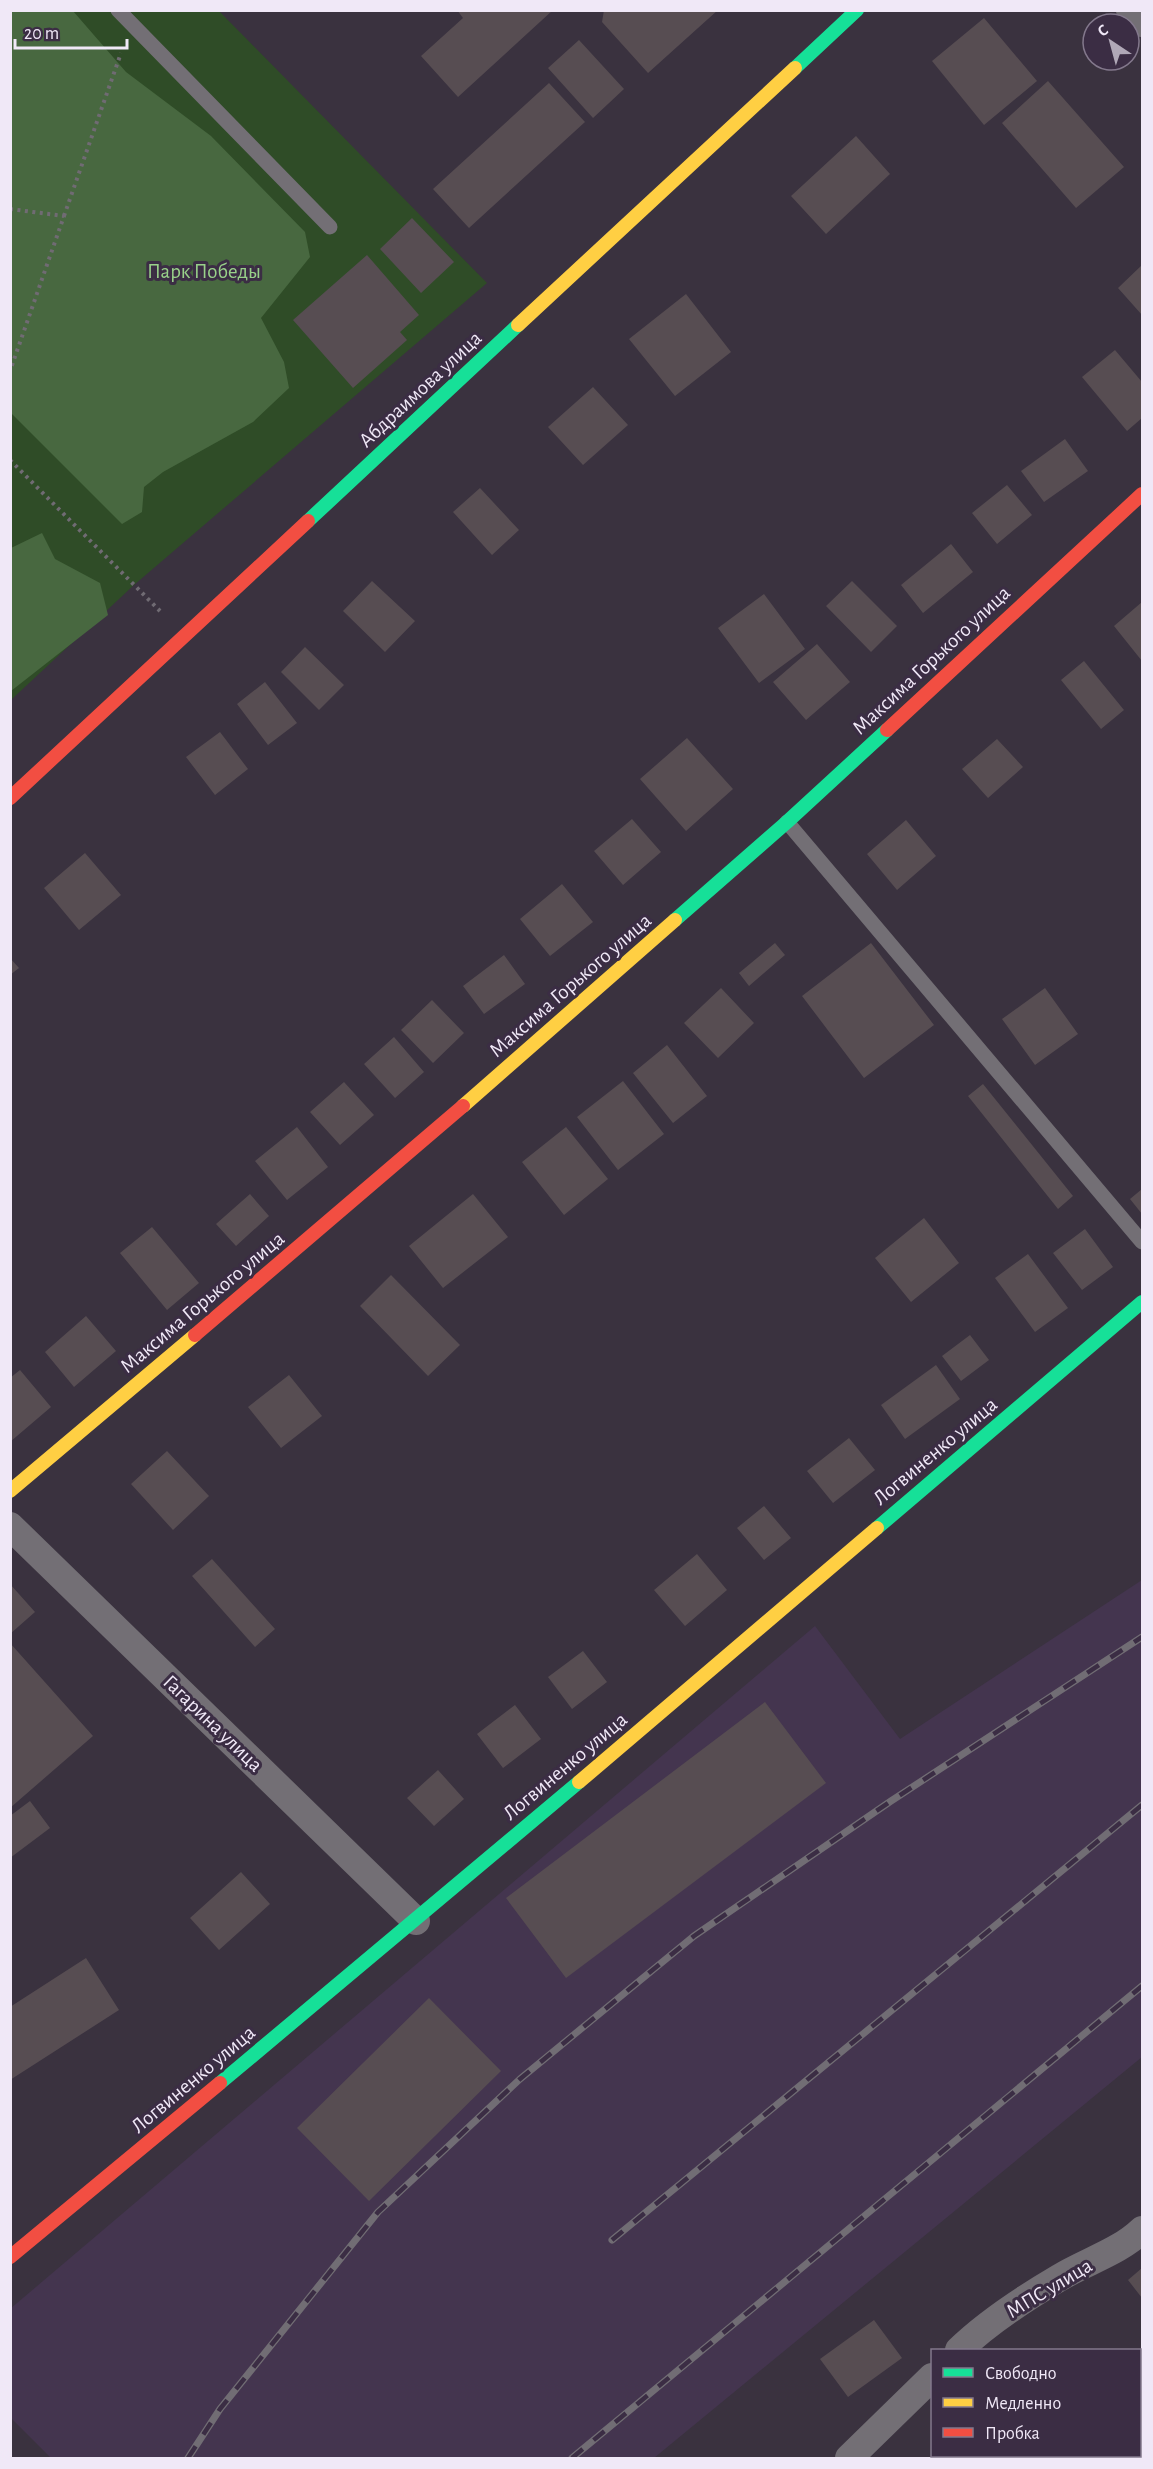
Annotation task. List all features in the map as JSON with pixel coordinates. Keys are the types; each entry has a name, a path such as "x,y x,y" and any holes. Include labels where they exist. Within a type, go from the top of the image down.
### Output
{"street":[{"name":"Абдраимова улица","path":"10,798 857,10"},
{"path":"1131,10 1143,23"},
{"name":"Максима Горького улица","path":"10,1491 391,1170 787,822 1143,494"},
{"name":"Логвиненко улица","path":"10,2258 416,1921 1143,1302"},
{"name":"Гагарина улица","path":"10,1526 416,1921"},
{"name":"МПС улица","path":"960,2349 977,2333 1060,2278 1129,2242 1143,2230"},
{"path":"849,2458 929,2380"}],"lane":[{"path":"118,10 330,227"},
{"path":"787,822 1143,1242"}],"path":[{"path":"10,371 132,24"},
{"path":"10,209 64,216"},
{"path":"10,460 185,636"}],"shaded area":[{"path":"1142,1580 1142,2057 654,2458 51,2458 11,2418 10,2309 815,1626 900,1739"}],"green space":[{"path":"10,11 73,11 126,72 211,136 305,232 310,257 261,318 284,362 289,388 253,422 163,472 144,487 142,512 122,524 11,413"},
{"name":"Парк Победы","path":"11,11 219,11 487,283 134,585 11,700"},
{"path":"42,533 55,559 100,583 108,615 11,691 11,548"}],"building":[{"path":"457,10 553,10 458,97 421,56 463,18"},
{"path":"604,10 718,10 648,73 602,22"},
{"path":"984,18 1037,81 984,125 932,61"},
{"path":"579,40 624,89 593,118 548,68"},
{"path":"1048,81 1124,167 1076,208 1002,123"},
{"path":"549,83 585,122 469,228 433,189"},
{"path":"856,136 890,174 826,234 791,196"},
{"path":"412,218 454,262 421,293 380,249"},
{"path":"367,255 419,315 400,332 407,340 353,388 293,320"},
{"path":"1142,265 1142,315 1118,288"},
{"path":"686,294 731,352 675,396 629,339"},
{"path":"1115,350 1142,382 1142,418 1127,431 1082,377"},
{"path":"593,387 628,425 583,465 548,427"},
{"path":"1065,439 1088,471 1044,502 1021,471"},
{"path":"1007,485 1032,515 997,544 972,513"},
{"path":"480,488 519,530 492,555 453,512"},
{"path":"951,544 973,572 923,613 901,585"},
{"path":"372,581 415,621 385,652 343,611"},
{"path":"852,581 897,626 871,652 826,606"},
{"path":"764,594 805,649 759,683 718,628"},
{"path":"1142,602 1142,661 1114,626"},
{"path":"817,644 850,682 806,720 773,682"},
{"path":"305,647 344,685 319,710 281,672"},
{"path":"1084,661 1124,710 1101,729 1061,680"},
{"path":"265,682 297,723 268,745 237,704"},
{"path":"220,732 248,769 215,795 186,757"},
{"path":"687,738 733,789 686,831 640,779"},
{"path":"997,739 1023,767 988,798 962,769"},
{"path":"632,819 661,852 623,885 594,851"},
{"path":"906,820 936,856 897,890 867,854"},
{"path":"85,853 121,895 79,930 44,888"},
{"path":"562,884 593,922 550,956 520,919"},
{"path":"775,943 785,955 749,986 739,973"},
{"path":"871,943 934,1025 864,1078 802,996"},
{"path":"504,955 525,984 484,1014 463,986"},
{"path":"10,958 19,968 10,975"},
{"path":"721,988 754,1023 718,1058 684,1023"},
{"path":"1045,988 1078,1034 1035,1065 1002,1019"},
{"path":"432,1000 464,1033 433,1063 401,1030"},
{"path":"394,1037 424,1072 395,1098 364,1064"},
{"path":"667,1045 707,1096 673,1123 633,1073"},
{"path":"623,1081 664,1134 618,1170 577,1117"},
{"path":"344,1082 374,1115 340,1145 310,1112"},
{"path":"983,1084 1073,1196 1058,1209 968,1096"},
{"path":"297,1127 328,1167 287,1200 255,1161"},
{"path":"566,1127 608,1179 564,1215 522,1162"},
{"path":"1142,1189 1142,1214 1130,1199"},
{"path":"250,1194 269,1216 236,1246 216,1224"},
{"path":"473,1194 508,1237 443,1288 409,1246"},
{"path":"924,1218 959,1263 911,1302 875,1258"},
{"path":"152,1227 199,1283 167,1310 120,1253"},
{"path":"1085,1229 1113,1267 1082,1290 1053,1253"},
{"path":"1028,1254 1068,1308 1035,1332 995,1278"},
{"path":"391,1275 460,1345 428,1376 360,1306"},
{"path":"86,1316 116,1351 74,1387 45,1352"},
{"path":"970,1335 989,1360 961,1381 942,1356"},
{"path":"936,1365 960,1399 905,1439 881,1405"},
{"path":"20,1370 51,1407 10,1442 10,1378"},
{"path":"289,1375 322,1416 281,1448 248,1407"},
{"path":"849,1438 875,1470 833,1503 807,1471"},
{"path":"167,1451 209,1496 173,1530 131,1484"},
{"path":"764,1506 791,1538 764,1560 737,1528"},
{"path":"697,1554 727,1590 685,1626 654,1590"},
{"path":"212,1559 275,1629 255,1647 192,1576"},
{"path":"10,1584 35,1612 10,1634"},
{"path":"10,1643 93,1736 10,1808"},
{"path":"583,1651 607,1682 572,1709 548,1677"},
{"path":"765,1702 826,1783 566,1978 506,1898"},
{"path":"515,1705 541,1739 503,1768 477,1734"},
{"path":"438,1770 464,1799 434,1826 407,1798"},
{"path":"30,1801 50,1828 10,1858 10,1816"},
{"path":"241,1872 270,1904 219,1950 190,1918"},
{"path":"86,1958 119,2010 10,2080 10,2007"},
{"path":"429,1998 501,2071 369,2201 297,2128"},
{"path":"1142,2268 1142,2298 1128,2280"},
{"path":"874,2320 902,2358 848,2397 820,2359"}],"railway":[{"path":"188,2458 220,2409 378,2212 520,2079 694,1936 891,1801 1142,1637"},
{"path":"612,2240 1142,1805"},
{"path":"572,2458 1142,1986"}],"traffic: fast":[{"path":"795,68 857,10"},
{"path":"308,521 518,325"},
{"path":"675,920 887,730"},
{"path":"877,1528 1142,1302"},
{"path":"220,2083 579,1782"}],"traffic: slow":[{"path":"518,325 795,68"},
{"path":"463,1106 675,920"},
{"path":"10,1491 195,1335"},
{"path":"579,1782 877,1528"}],"traffic: jam":[{"path":"887,730 1142,494"},
{"path":"10,798 308,521"},
{"path":"195,1335 463,1106"},
{"path":"10,2257 220,2083"}]}
